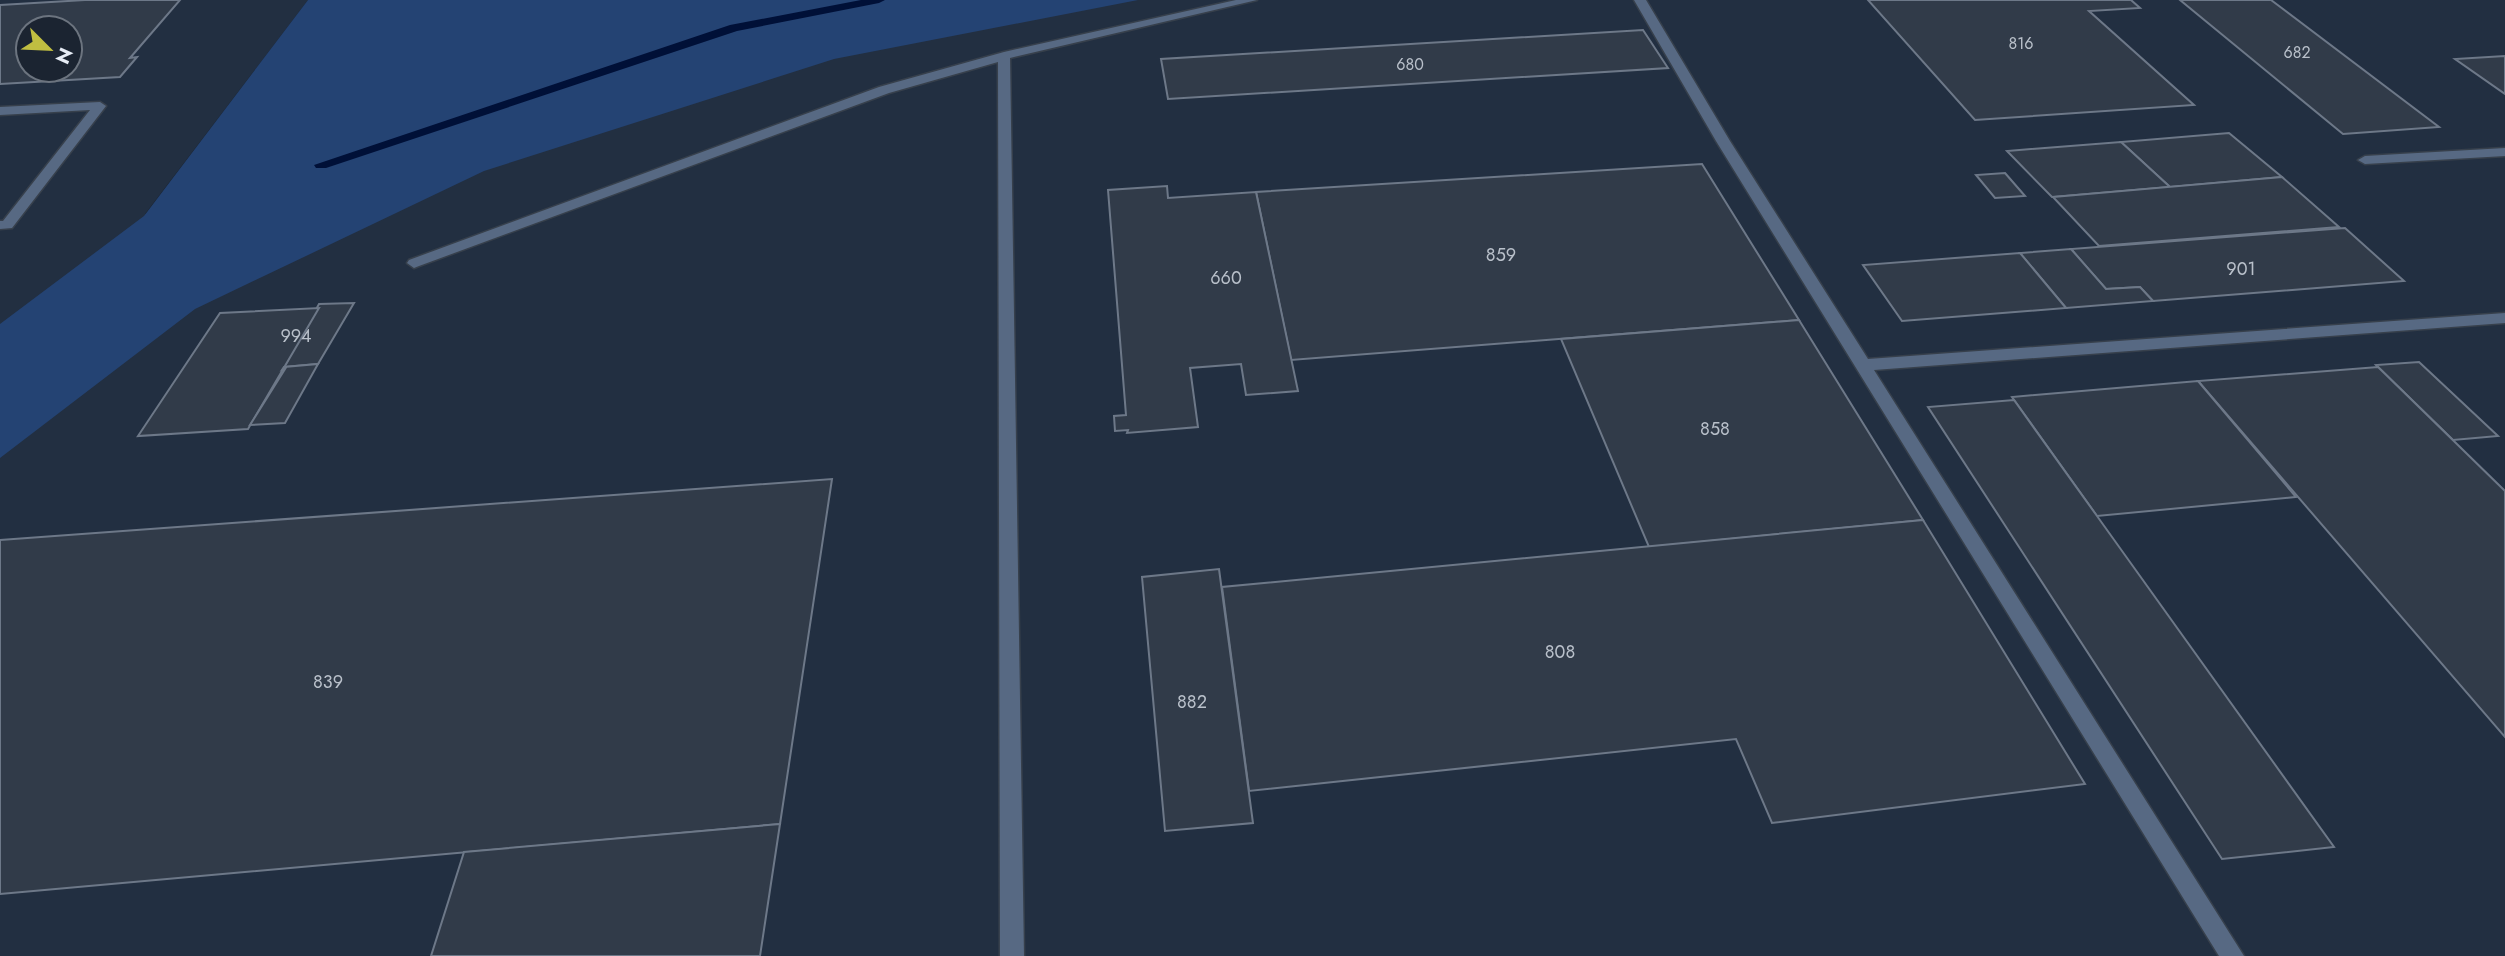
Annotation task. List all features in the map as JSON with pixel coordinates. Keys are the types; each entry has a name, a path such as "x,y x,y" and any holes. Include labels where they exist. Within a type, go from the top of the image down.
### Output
{"lane":[{"path":"414,263 884,90 1004,56 1251,0"},
{"path":"1640,0 1724,141 2232,956"},
{"path":"1004,56 1012,956"},
{"path":"0,111 100,106 7,225 0,225"},
{"path":"2365,160 2505,152"},
{"path":"1865,365 2505,318"}],"shaded area":[{"path":"0,0 308,0 145,214 1007,0 2505,0 2505,956 0,956"},
{"path":"308,0 1138,0 834,59 484,171 195,309 0,458 0,324 144,216"}],"building":[{"path":"85,0 180,0 130,58 137,57 120,77 84,79 84,14 14,14 14,83 0,84 0,5"},
{"path":"1868,0 2131,0 2140,8 2089,11 2194,105 1975,120"},
{"path":"2180,0 2271,0 2439,127 2343,134"},
{"path":"1643,30 1668,68 1168,99 1161,59"},
{"path":"2505,56 2505,94 2455,59"},
{"path":"2229,133 2282,177 2170,187 2121,142"},
{"path":"2121,142 2170,187 2052,197 2007,151"},
{"path":"1702,164 1799,320 1291,360 1256,192"},
{"path":"2005,173 2025,196 1995,198 1976,175"},
{"path":"2282,177 2339,227 2099,246 2053,197"},
{"path":"1167,186 1168,198 1256,192 1298,391 1246,395 1241,364 1190,368 1198,427 1127,433 1128,430 1115,431 1114,416 1126,415 1108,190"},
{"path":"2345,228 2404,281 2153,301 2140,287 2106,289 2071,249"},
{"path":"2071,249 2106,289 2140,287 2153,301 2066,308 2020,253"},
{"path":"2020,253 2066,308 1902,321 1863,265"},
{"path":"354,303 318,364 284,367 319,304"},
{"path":"319,308 248,429 138,436 220,313"},
{"path":"1799,320 1923,520 1649,547 1561,339"},
{"path":"2419,362 2498,436 2453,440 2376,365"},
{"path":"318,364 285,423 250,425 284,367"},
{"path":"2378,367 2505,491 2505,737 2198,381"},
{"path":"2198,381 2296,497 2097,516 2012,397"},
{"path":"2014,400 2334,847 2222,859 1928,407"},
{"path":"832,479 780,824 0,894 0,540"},
{"path":"1923,520 2085,784 1772,823 1736,739 1249,791 1222,587"},
{"path":"1219,569 1253,823 1165,831 1142,577"},
{"path":"780,824 760,956 431,956 464,852"}],"waterway":[{"path":"321,165 734,28 879,0"}]}
